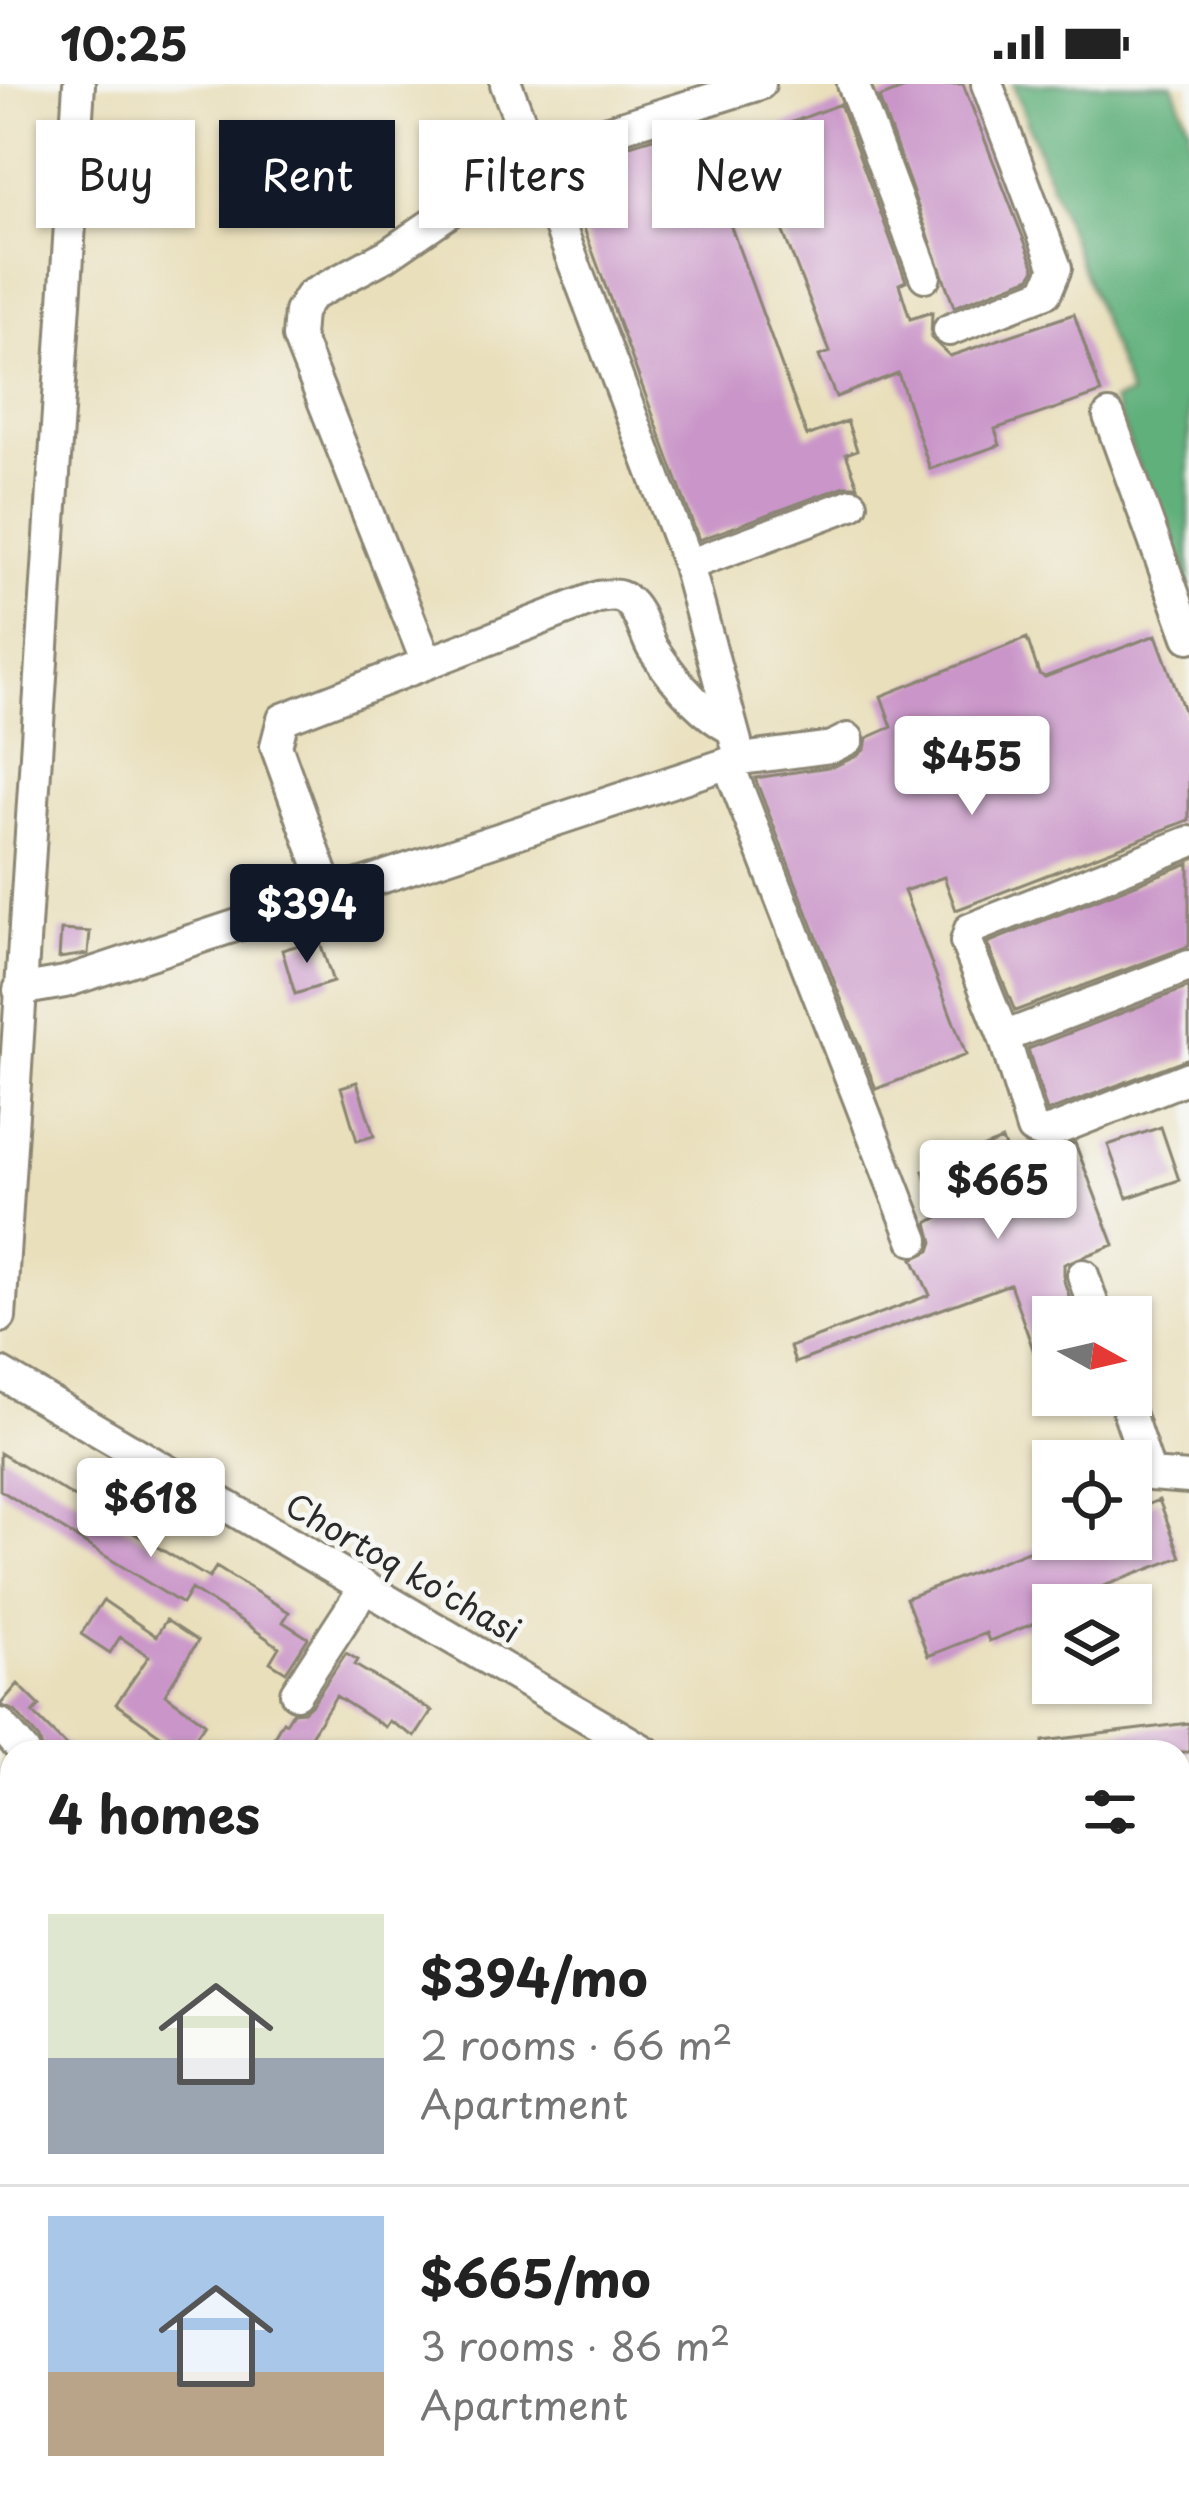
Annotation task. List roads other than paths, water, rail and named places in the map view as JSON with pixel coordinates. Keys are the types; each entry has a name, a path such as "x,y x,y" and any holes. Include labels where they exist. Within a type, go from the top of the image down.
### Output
{"street":[{"path":"0,1317 19,990 11,916 79,84"},
{"path":"506,84 518,120"},
{"path":"628,125 760,84"},
{"path":"853,84 925,277"},
{"path":"949,330 1046,292 1056,268 987,84"},
{"path":"426,228 310,296 300,312 298,337 427,663"},
{"path":"559,228 688,566 734,750 914,1240"},
{"path":"1108,416 1189,637"},
{"path":"688,566 852,504"},
{"path":"330,895 275,746 283,719 598,597 625,599 652,647 734,750"},
{"path":"19,990 65,982 330,895 734,750 832,747 848,739"},
{"path":"1189,842 970,929 966,942 1004,1037 1031,1129 1043,1133 1189,1076"},
{"path":"1004,1037 1189,966"},
{"path":"1083,1275 1090,1296"},
{"name":"Chortoq ko'chasi","path":"0,1373 626,1740"},
{"path":"1131,1416 1150,1475 1189,1478"},
{"path":"296,1693 365,1587"}]}
